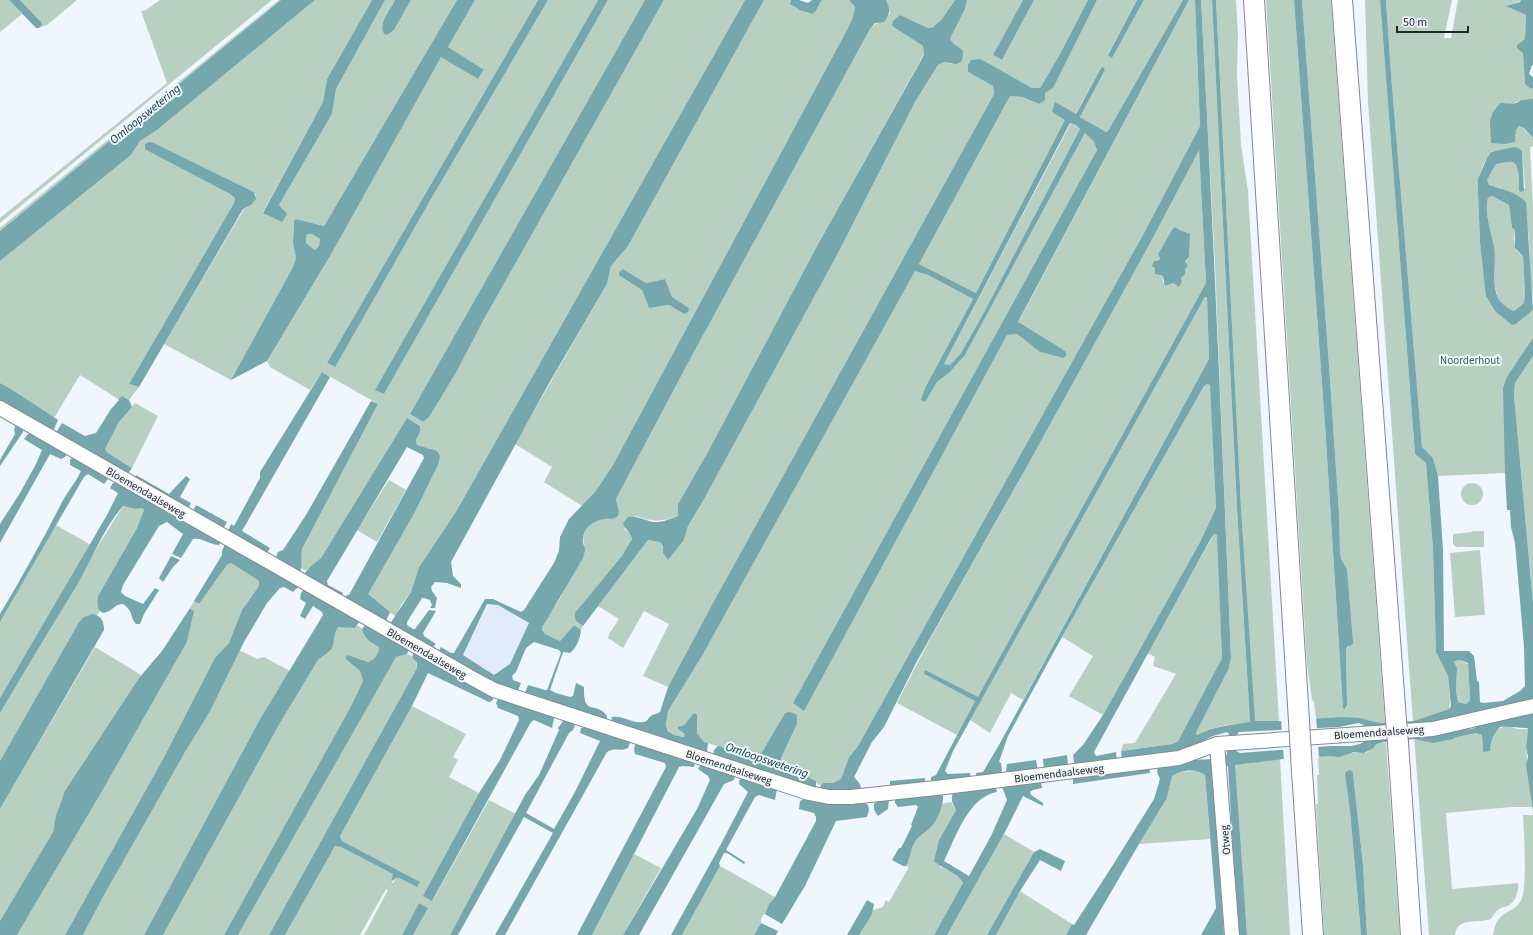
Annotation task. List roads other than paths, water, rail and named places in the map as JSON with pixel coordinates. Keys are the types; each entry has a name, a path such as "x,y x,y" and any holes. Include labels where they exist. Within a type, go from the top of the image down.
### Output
{"highway":[{"path":"1254,0 1312,935"},
{"path":"1342,0 1411,935"}],"street":[{"name":"Bloemendaalseweg","path":"0,408 494,690 809,793 830,797 851,797 945,787 1178,758 1227,743 1433,728 1533,706"},
{"name":"Otweg","path":"1227,743 1232,935"}],"water":[{"path":"9,0 20,0 41,22 42,25 39,28 36,28"},
{"name":"Omloopswetering","path":"281,0 315,0 157,130 140,141 131,155 0,261 0,231"},
{"path":"372,0 385,0 336,89 332,114 279,205 287,214 282,222 263,213 323,102 327,79"},
{"path":"395,0 411,0 394,30 387,35 384,34 382,25"},
{"path":"457,0 475,0 448,47 484,70 478,79 441,57 333,251 267,361 231,380 293,267 296,258 293,243 294,221 296,219 324,226","holes":["308,234 312,234 320,239 319,246 315,250 306,243 306,236"]},
{"path":"538,0 548,0 431,199 335,367 327,363"},
{"path":"598,0 608,0 384,394 375,390"},
{"path":"645,0 664,0 483,321 457,371 429,417 423,422 410,414"},
{"path":"745,0 764,0 628,246 611,266 607,284 548,385 451,562 453,576 461,584 461,588 447,583 435,582 431,587 437,598 435,608 430,608 432,605 430,600 422,598 407,622 407,625 415,629 429,610 436,611 423,633 424,636 436,644 431,649 390,624 411,592 419,567 457,510"},
{"path":"791,0 799,0 808,3 812,0 822,0 815,12 812,14 800,10 790,4"},
{"path":"849,0 886,0 889,13 884,22 875,23 870,29 688,363 616,499 619,511 618,516 613,519 598,520 586,529 583,540 585,548 583,558 543,626 542,630 545,634 560,641 574,625 581,630 579,640 575,648 570,653 563,652 550,690 570,697 573,696 576,683 584,687 584,696 588,706 603,711 607,716 607,719 604,721 525,693 528,685 547,690 561,653 559,650 534,642 526,648 516,672 512,676 513,680 521,683 517,693 503,688 439,651 441,647 451,653 454,653 485,599 493,599 521,612 524,610 554,563 559,551 560,537 569,519 595,492 613,465 848,28 853,17 855,7","holes":["487,604 498,605 529,623 510,664 494,675 463,655"]},
{"path":"955,0 967,0 965,9 950,39 962,50 963,57 961,62 956,64 944,62 938,65 915,102 837,255 688,526 684,540 668,560 663,553 663,547 660,542 648,540 583,626 576,621 575,613 622,556 632,539 623,523 628,517 656,522 678,516 678,504 709,450 817,246 924,55 923,46 895,28 892,25 893,21 900,15 928,28 933,27 942,19"},
{"path":"1023,0 1034,0 1002,60 993,55"},
{"path":"1088,0 1097,0 1053,88 1045,93 1045,100 1039,104 1022,97 1010,96 919,264 976,293 1065,120 1052,112 1055,102 1076,114 1101,68 1103,67 1105,70 1080,117 1106,132 1108,131 1183,0 1189,0 1018,322 1062,349 1066,352 1066,356 1063,358 1040,352 1017,334 1007,335 804,711 793,703 1097,150 1094,142 1085,133 965,355 950,372 937,382 925,402 921,400 926,386 973,299 928,275 915,271 702,656 668,711 666,725 668,731 674,735 684,737 685,734 678,729 678,727 684,725 694,713 697,714 697,733 704,742 708,743 707,752 704,754 611,722 612,717 620,717 635,722 644,722 652,715 660,712 668,687 714,601 994,94 993,86 968,72 968,65 971,60 981,59 1032,88 1040,88 1060,54","holes":["1070,123 1076,125 1080,129 982,316 961,353 950,365 944,364"]},
{"path":"1137,0 1144,0 1112,58 1108,55"},
{"path":"1195,0 1201,0 1231,658 1229,668 1196,733 1197,735 1216,728 1250,722 1237,508 1212,0 1216,0 1241,508 1255,721 1342,717 1360,718 1383,723 1414,721 1449,709 1451,706 1448,676 1436,652 1433,549 1426,463 1415,454 1380,0 1386,0 1422,447 1433,458 1438,476 1443,550 1444,651 1469,651 1474,656 1477,681 1479,682 1480,702 1483,703 1503,701 1520,691 1525,686 1524,647 1515,543 1511,527 1510,510 1507,510 1503,388 1507,377 1533,338 1533,356 1515,383 1514,395 1533,603 1533,699 1452,717 1428,724 1367,727 1359,723 1339,727 1239,732 1235,737 1236,751 1240,753 1330,746 1351,746 1360,744 1368,739 1461,728 1470,729 1475,728 1482,722 1533,713 1533,811 1526,765 1528,757 1526,747 1527,728 1500,727 1493,738 1490,751 1483,752 1482,735 1476,733 1433,743 1415,739 1384,742 1377,744 1372,749 1364,753 1354,752 1340,757 1329,756 1283,759 1235,765 1247,935 1239,935 1228,766 1222,766 1221,757 1225,757 1227,754 1229,734 1227,732 1213,736 1180,752 1122,760 1121,751 1173,744 1178,741 1222,658 1217,535 1214,534 1210,540 1094,752 1096,756 1116,752 1117,761 1077,766 1074,762 1073,755 1083,745 1103,715 1199,544 1216,508 1210,385 1207,384 1204,386 1062,637 1008,736 999,762 1001,763 1002,771 999,774 976,778 976,773 983,772 999,745 1209,359 1207,297 1205,297 953,751 945,771 948,774 970,773 971,778 933,783 931,781 931,777 936,775 975,701 924,674 925,670 978,697 1206,283 1199,150 1150,243 1030,461 916,663 884,727 872,742 854,777 860,784 861,789 831,792 820,789 823,783 833,783 841,779 849,757 858,746 1144,233 1200,126","holes":["1460,660 1468,663 1470,700 1466,704 1458,702 1456,691 1457,668 1454,662"]},
{"path":"1294,0 1302,0 1329,365 1339,513 1340,552 1341,559 1347,569 1353,640 1353,644 1347,647 1346,650 1347,706 1345,709 1343,708 1325,425"},
{"path":"1521,0 1533,0 1533,65 1529,74 1533,77 1533,88 1531,89 1525,84 1523,53 1517,48 1517,45 1525,39 1526,15 1506,6 1520,2"},
{"path":"1533,99 1533,138 1524,128 1519,126 1516,130 1515,142 1504,144 1491,143 1490,120 1493,112 1500,103 1514,104 1521,100"},
{"path":"149,142 154,143 254,192 256,199 251,205 243,209 139,387 129,384 234,203 235,198 148,151 145,149 145,144"},
{"path":"1514,147 1520,149 1522,152 1524,191 1519,191 1518,170 1515,163 1512,162 1496,164 1487,180 1489,185 1514,193 1526,202 1533,310 1516,324 1512,325 1495,311 1486,296 1485,289 1480,242 1478,179 1491,152","holes":["1492,196 1509,205 1512,228 1515,230 1515,248 1523,256 1525,294 1524,303 1514,311 1507,308 1501,302 1496,292 1494,279 1495,252 1488,222 1487,209 1488,198"]},
{"path":"1175,227 1190,234 1189,257 1185,261 1188,266 1185,269 1185,274 1181,278 1182,281 1179,287 1173,283 1165,286 1163,276 1155,274 1155,268 1152,266 1154,261 1158,261 1160,259 1158,254"},
{"path":"623,269 646,283 665,279 672,297 689,308 688,312 684,314 669,305 649,308 642,290 619,275 619,272"},
{"path":"322,372 330,377 242,531 270,548 267,553 261,552 227,533 231,524 234,526 260,478 260,472"},
{"path":"0,383 58,420 54,429 49,432 0,404"},
{"path":"122,396 129,400 132,407 119,422 105,449 108,453 132,468 127,475 56,436 62,423 85,436 96,433 111,409 119,400 118,399"},
{"path":"371,401 378,404 302,549 300,572 279,563 276,557 278,552 283,550 306,515"},
{"path":"407,418 420,426 420,432 416,440 417,445 437,451 440,456 439,463 415,512 368,594 390,612 386,621 345,600 424,458 423,455 407,447 327,581 328,585 343,593 341,597 304,574 321,558"},
{"path":"16,425 23,427 23,432 0,466 0,460 15,434 14,429"},
{"path":"31,432 68,453 61,459 50,454 0,543 0,524 20,493 42,450 24,439"},
{"path":"73,457 107,476 108,479 104,484 88,474 84,477 0,622 0,614 62,502 81,471 70,465 70,460"},
{"path":"136,475 169,494 186,476 190,479 180,497 191,503 188,509 134,479"},
{"path":"117,482 170,514 189,522 221,542 219,545 216,545 200,539 193,539 181,558 172,554 183,534 167,522 159,526 123,585 121,592 125,596 143,604 155,588 159,590 144,614 140,624 136,624 131,612 123,604 117,605 109,611 103,613 98,608 98,596 137,528 144,510 142,508 135,509 123,506 109,524 77,585 0,713 0,698 107,515 118,493 110,488 113,483"},
{"path":"196,505 227,522 223,529 193,511"},
{"path":"225,544 297,584 298,587 293,592 284,587 280,588 267,603 244,642 210,711 185,752 83,935 65,935 163,759 215,658 229,643 242,610 259,586 259,581 231,563 227,565 199,604 194,601 222,555"},
{"path":"171,556 180,560 173,567 163,582 159,578"},
{"path":"305,588 358,619 359,622 355,628 338,627 332,648 318,660 280,723 163,935 144,935 259,721 323,615 322,612 313,606 305,619 300,616 306,603 300,599 301,593"},
{"path":"190,608 194,611 187,642 101,793 17,935 0,935 0,921 53,832 56,816 65,791 139,678 162,651"},
{"path":"92,614 100,617 104,630 0,809 0,761 79,622 84,617"},
{"path":"367,623 409,649 407,654 396,657 238,935 224,935 350,708 363,681 360,671 345,657 348,655 368,662 374,658 379,650 379,647 368,640 364,635 362,629"},
{"path":"414,652 493,695 494,697 492,701 489,702 428,673 412,706 340,836 342,841 420,882 417,887 399,878 396,878 391,882 393,874 341,847 335,846 285,935 269,935 417,668 417,663 412,657"},
{"path":"500,698 553,716 552,728 534,720 531,722 432,901 423,896 479,793 500,760 519,720 518,716 498,708 496,703"},
{"name":"Omloopswetering","path":"790,712 797,715 797,724 781,758 781,764 816,781 816,788 713,757 714,750 718,746 752,757 762,752 785,713"},
{"path":"564,720 575,725 573,730 569,733 526,813 554,829 575,792 600,741 580,733 581,728 586,727 628,740 630,743 628,748 607,752 505,935 495,935 553,833 524,817 458,935 450,935 525,795 539,775 559,730 558,728"},
{"path":"639,744 695,761 694,767 679,767 592,935 577,935 666,767 665,763 635,754 635,745"},
{"path":"1067,755 1068,763 1065,768 1044,769 1043,759"},
{"path":"1214,759 1212,771 1224,935 1201,935 1216,908 1205,775 1197,771 1188,771 1180,772 1172,776 1167,798 1086,935 1066,935 1111,868 1154,799 1160,779 1157,772 1158,766 1190,760"},
{"path":"1036,760 1038,771 1008,774 1006,771 1007,764"},
{"path":"702,763 734,774 734,780 724,784 639,935 623,935 697,809 710,780 708,776 698,769"},
{"path":"1149,767 1150,773 1073,784 1073,777"},
{"path":"1349,770 1352,771 1353,774 1363,865 1367,935 1361,935 1350,811 1345,775"},
{"path":"742,777 777,789 775,800 759,795 755,797 726,850 745,862 744,864 727,853 724,853 719,863 720,866 682,935 671,935 748,792 739,784 740,778"},
{"path":"925,778 923,785 890,787 890,781"},
{"path":"1041,781 1042,788 1030,792 1031,795 1043,803 1043,806 1023,796 1004,834 947,935 934,935 963,883 954,873 941,867 934,861 939,840 956,810 952,800 954,791 995,786 997,792 987,795 978,802 964,819 944,861 969,876 991,836 1007,800 1002,787"},
{"path":"939,792 943,796 943,800 935,822 916,840 906,866 892,860 899,848 901,848 912,826 911,825 918,807 916,805 898,807 895,803 895,798"},
{"path":"805,798 863,802 868,805 869,810 867,817 836,821 805,886 782,924 765,914 769,904 775,897 816,821 814,813 799,809 800,801"},
{"path":"889,799 888,809 878,816 874,810 874,804 878,800"},
{"path":"1040,849 1065,861 1061,871 1040,860 1020,891 996,935 987,935 1034,852"},
{"path":"867,900 874,904 872,914 859,935 847,935"},
{"path":"419,903 428,908 413,935 402,935"},
{"path":"761,923 778,931 776,935 754,935"}],"park label":[{"name":"Noorderhout","path":"1470,360"}]}
